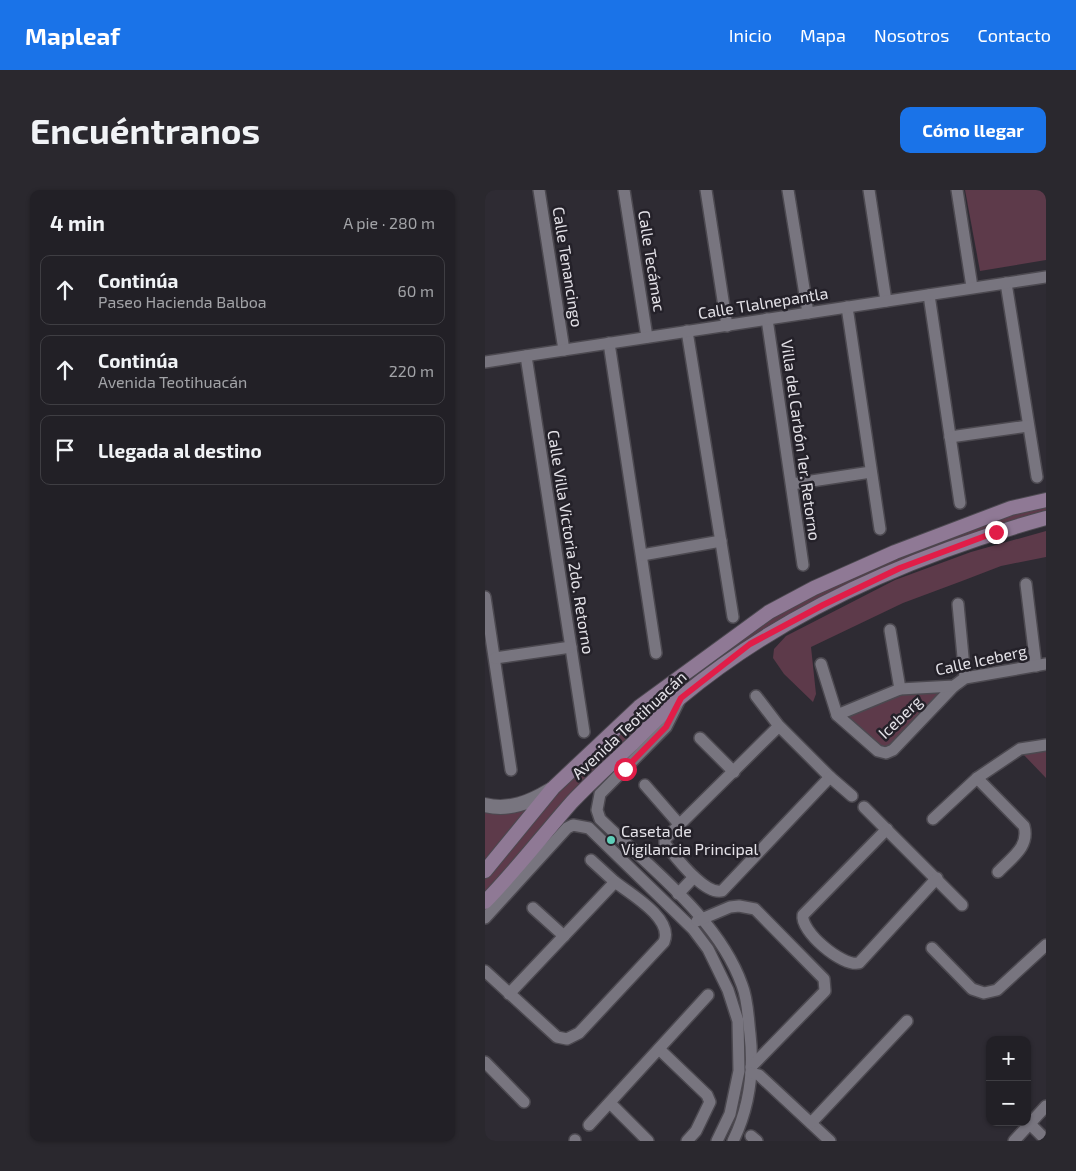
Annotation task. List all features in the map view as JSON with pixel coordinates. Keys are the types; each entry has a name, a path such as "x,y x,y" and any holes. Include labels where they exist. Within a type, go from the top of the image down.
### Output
{"main road":[{"name":"Avenida Teotihuacán","path":"485,870 553,788 639,707 769,612 814,588 895,552 1011,508 1046,500"},
{"name":"Avenida Teotihuacán","path":"485,902 574,800 681,698 750,644 823,605 900,568 996,532 1046,518"}],"street":[{"name":"Calle Tenancingo","path":"539,190 564,350"},
{"name":"Calle Tecámac","path":"624,190 647,337"},
{"path":"706,190 727,326"},
{"path":"788,190 808,313"},
{"path":"869,190 886,301"},
{"path":"957,190 972,287"},
{"name":"Calle Tlalnepantla","path":"485,362 1046,277"},
{"path":"1006,283 1037,477"},
{"path":"929,295 960,503"},
{"path":"847,307 880,529"},
{"name":"Villa del Carbón 1er. Retorno","path":"767,319 803,565"},
{"path":"687,332 733,617"},
{"path":"609,343 656,653"},
{"name":"Calle Villa Victoria 2do. Retorno","path":"526,356 584,732"},
{"path":"950,437 1028,426"},
{"path":"792,484 871,472"},
{"path":"641,555 721,541"},
{"path":"1026,584 1041,665"},
{"path":"485,597 511,770"},
{"path":"958,604 965,678"},
{"path":"891,630 900,689"},
{"path":"495,658 571,647"},
{"path":"821,664 837,715"},
{"name":"Calle Iceberg","path":"837,715 900,689 954,686 965,678 1041,665"},
{"name":"Iceberg","path":"837,715 878,751 886,753 893,750 954,686"},
{"path":"756,696 779,726 830,777 852,796"},
{"path":"681,698 666,727 600,794 597,810 600,819 702,919 727,954 743,986 754,1072 830,1141"},
{"path":"779,726 667,836 665,844 694,877 713,891 722,891 830,777"},
{"path":"700,738 734,772"},
{"path":"933,819 977,778 1021,749 1046,745"},
{"path":"977,778 1024,826 1027,836 1024,845 998,872"},
{"path":"645,785 679,824"},
{"path":"485,805 514,807 533,800 553,788"},
{"path":"864,808 937,878 962,905"},
{"path":"485,918 567,828 573,825 589,828 688,925 709,949 728,990 738,1022 739,1071 730,1114 717,1141"},
{"path":"887,829 803,914 804,922 824,948 849,964 859,963 937,878"},
{"path":"485,971 557,1037 567,1039 579,1033 664,942 667,935 666,928 648,905 615,882 591,860"},
{"path":"678,894 694,877"},
{"path":"509,994 615,882"},
{"path":"648,905 658,897"},
{"path":"688,925 730,907 739,906 755,909 824,979 825,991 763,1057 754,1072 733,1141"},
{"path":"533,908 564,936"},
{"path":"932,948 972,989 985,993 997,990 1046,945"},
{"path":"808,963 824,948"},
{"path":"589,1125 708,995"},
{"path":"811,1123 907,1021"},
{"path":"659,1049 707,1095 710,1102 691,1139"},
{"path":"485,1062 524,1102"},
{"path":"735,1092 749,1090 763,1084 774,1089"},
{"path":"610,1102 648,1141"},
{"path":"1031,1123 1046,1106"},
{"path":"1031,1125 1046,1140"},
{"path":"1014,1141 1028,1126"}],"shaded area":[{"path":"965,190 1046,190 1046,260 980,271"},
{"path":"1046,504 1046,515 998,529 775,627 680,694 485,895 485,876 554,792 649,704 777,611 879,562 1012,511"},
{"path":"1046,531 1046,557 1001,566 903,603 811,647 816,694 813,702 784,674 773,658 774,649 786,636 895,580 971,552"},
{"path":"944,690 893,750 878,751 845,715 902,693"},
{"path":"1046,748 1046,778 1021,752"},
{"path":"485,807 529,809 485,868"}],"place":[{"name":"Caseta de Vigilancia Principal","path":"611,840"}],"route":[{"path":"625,769 666,727 681,698 750,644 823,605 900,568 996,532"}]}
